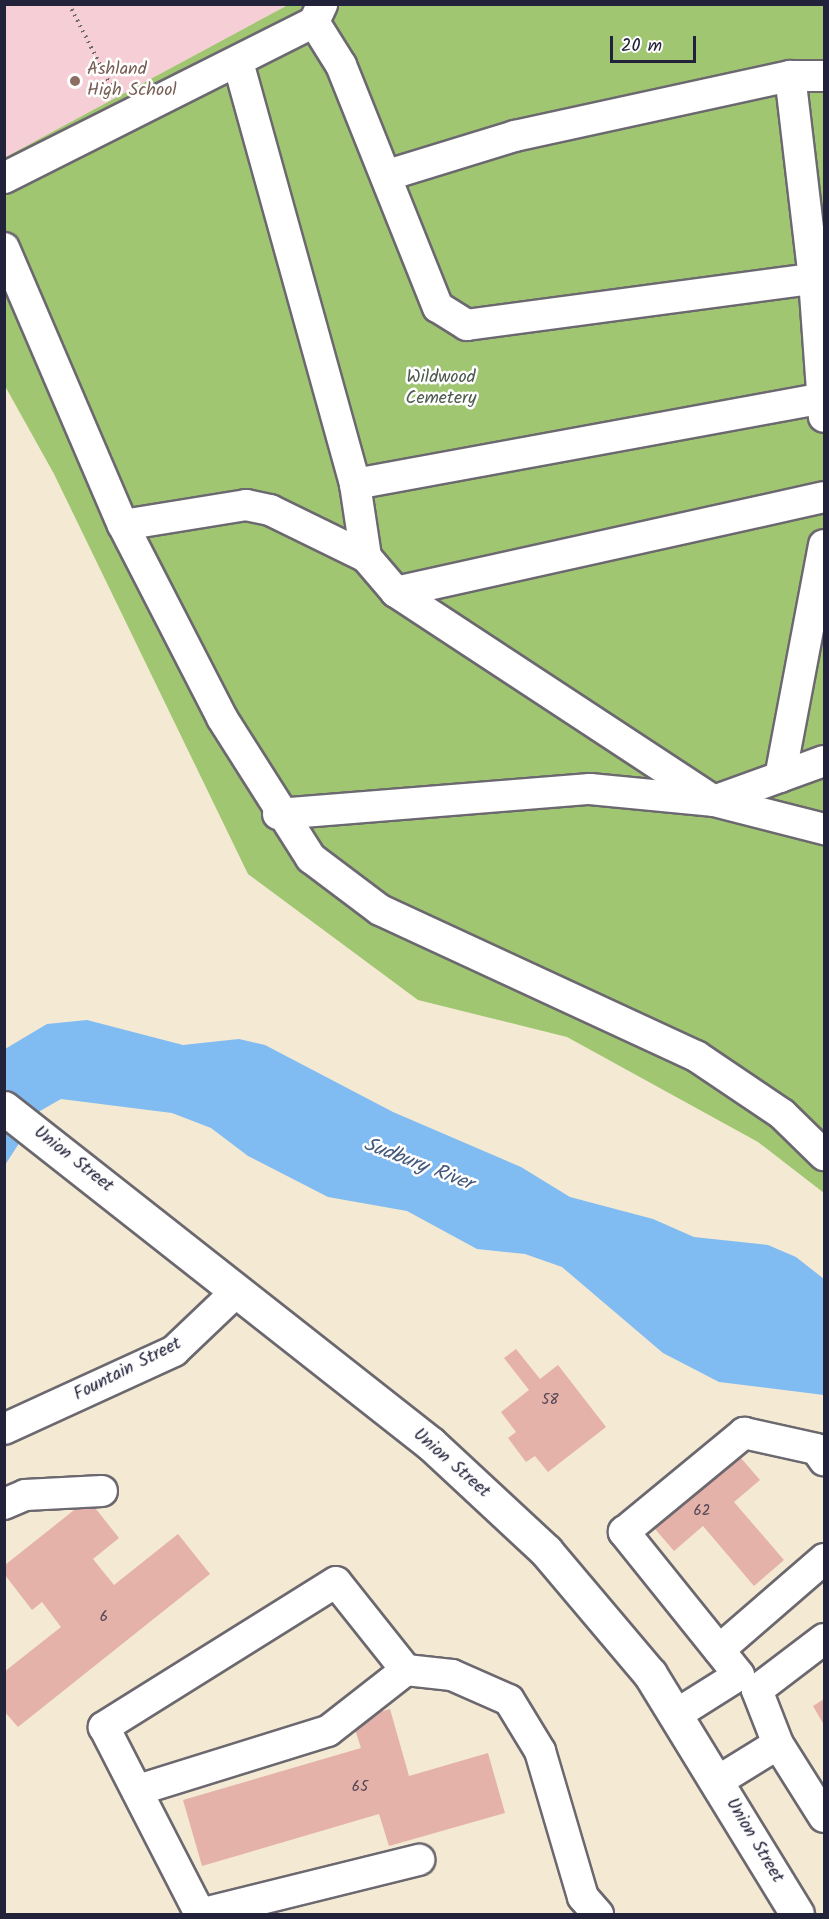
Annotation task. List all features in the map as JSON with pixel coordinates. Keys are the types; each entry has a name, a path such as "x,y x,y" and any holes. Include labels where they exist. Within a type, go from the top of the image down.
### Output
{"main road":[{"name":"Union Street","path":"4,1108 47,1139 430,1444 546,1551 610,1623 676,1714 797,1914"}],"street":[{"path":"4,178 127,115 238,62 318,11 388,175 438,307 457,323 535,318 819,278"},
{"path":"238,62 355,484 366,557"},
{"path":"355,484 824,404 819,278 790,76"},
{"path":"388,175 515,136 790,76 825,76"},
{"path":"4,248 123,525 222,718 278,814 311,858 346,890 696,1056 782,1114 825,1155"},
{"path":"396,592 825,497"},
{"path":"123,525 246,505 270,510 366,557 396,592 714,801"},
{"path":"780,777 825,545"},
{"path":"714,801 825,760"},
{"path":"278,814 590,789 714,801 825,829"},
{"name":"Fountain Street","path":"4,1429 174,1351 237,1292"},
{"path":"825,1460 816,1449 744,1432 624,1532 719,1650 748,1682 778,1744 825,1817"},
{"path":"4,1504 25,1495 102,1491"},
{"path":"719,1650 825,1559"},
{"path":"406,1670 336,1582 104,1727 200,1914 419,1860"},
{"path":"676,1714 748,1682 825,1639"},
{"path":"138,1790 328,1731 406,1670 452,1675 509,1700 540,1751 583,1897 598,1914"},
{"path":"718,1781 778,1744"}],"path":[{"path":"69,4 127,115"}],"shaded area":[{"name":"Ashland High School","path":"5,5 288,5 5,158"}],"green space":[{"name":"Wildwood Cemetery","path":"288,5 824,5 824,1193 758,1142 567,1037 418,1000 248,874 54,474 5,386 4,158"}],"water":[{"name":"Sudbury River","path":"87,1020 183,1045 239,1039 265,1045 393,1112 521,1167 570,1197 653,1219 694,1237 768,1245 796,1257 824,1279 824,1395 719,1382 663,1353 562,1267 525,1254 477,1249 407,1211 328,1197 248,1156 211,1128 172,1113 61,1099 40,1111 5,1165 5,1049 47,1024"}],"building":[{"path":"516,1349 540,1379 558,1365 606,1427 548,1472 535,1456 526,1462 508,1438 516,1432 501,1412 529,1390 504,1358"},
{"path":"734,1450 760,1480 734,1502 784,1560 754,1586 703,1526 674,1551 649,1522"},
{"path":"88,1499 119,1538 93,1559 114,1585 178,1534 210,1574 18,1727 4,1711 4,1672 61,1627 42,1602 32,1610 5,1575 5,1565"},
{"path":"824,1699 824,1725 813,1706"},
{"path":"390,1709 409,1776 488,1753 505,1813 389,1846 379,1814 202,1866 183,1800 361,1748 352,1720"}],"place":[{"name":"Ashland High School","path":"75,81"}]}
